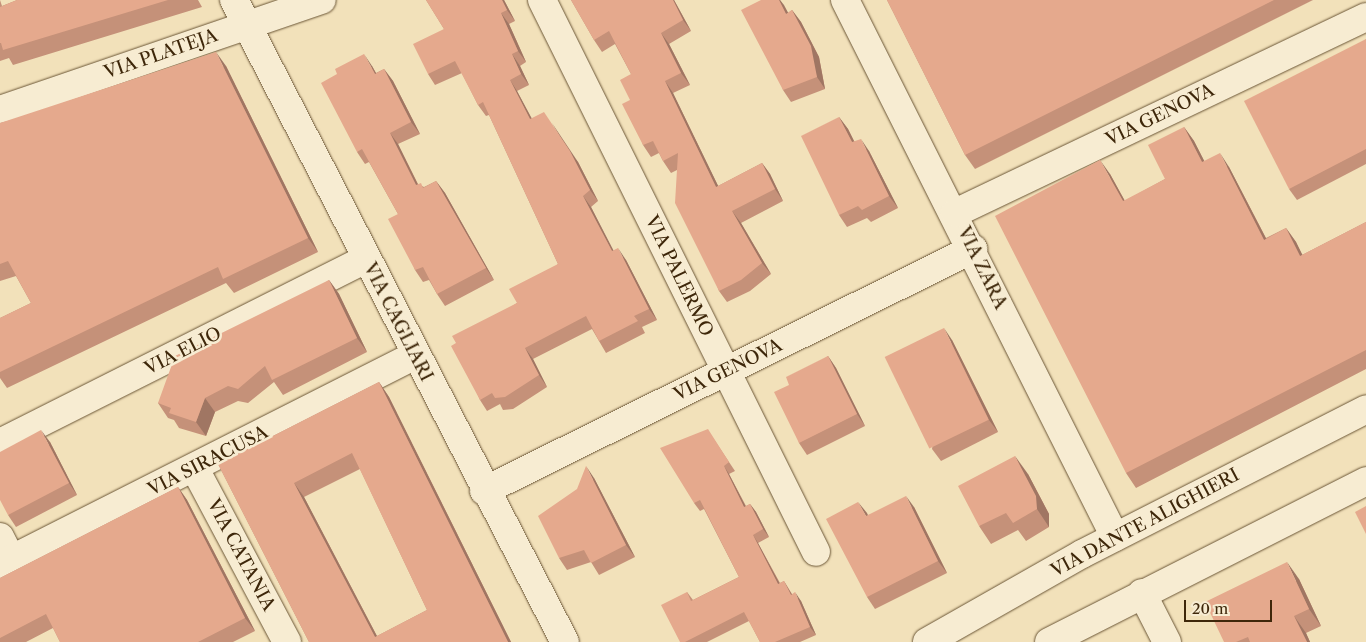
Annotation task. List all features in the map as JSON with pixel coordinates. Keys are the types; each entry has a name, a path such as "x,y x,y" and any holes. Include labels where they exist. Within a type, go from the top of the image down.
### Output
{"street":[{"name":"VIA PLATEJA","path":"0,110 240,12 322,0"},
{"name":"VIA PALERMO","path":"542,0 816,552"},
{"name":"VIA ZARA","path":"845,0 955,213 1115,537"},
{"name":"VIA CAGLIARI","path":"240,12 484,490 564,642"},
{"name":"VIA GENOVA","path":"955,213 1366,17"},
{"name":"VIA GENOVA","path":"484,490 973,249"},
{"name":"VIA ELIO","path":"0,443 366,259"},
{"name":"VIA SIRACUSA","path":"4,554 195,469 415,355"},
{"name":"VIA DANTE ALIGHIERI","path":"926,642 1115,537 1366,409"},
{"name":"VIA CATANIA","path":"195,469 285,641"},
{"path":"1049,642 1142,593 1366,481"},
{"path":"1142,593 1167,642"}],"building":[{"path":"17,0 168,0 3,50 0,43 0,7"},
{"path":"426,0 502,0 507,10 501,13 518,51 512,54 521,74 510,80 530,119 544,112 570,151 590,190 583,196 612,251 618,248 649,309 634,316 638,321 599,341 586,316 525,348 539,375 505,397 495,398 492,393 480,400 451,346 456,343 452,336 517,303 509,289 558,264 483,102 478,105 455,61 428,74 413,44 444,29"},
{"path":"571,0 673,0 683,20 661,33 681,73 665,81 716,187 762,163 775,189 732,211 762,263 741,280 719,291 675,203 678,153 663,161 653,141 643,145 622,104 630,100 620,80 631,74 609,31 594,40"},
{"path":"761,0 779,0 786,14 792,10 811,46 817,77 783,90 741,10"},
{"path":"887,0 1274,0 965,155"},
{"path":"1366,39 1366,149 1289,189 1244,101"},
{"path":"216,52 308,238 223,279 218,267 0,372 0,318 31,303 8,261 0,264 0,123"},
{"path":"364,54 375,74 384,69 411,122 390,133 416,185 421,183 423,188 436,181 486,268 437,294 423,267 415,270 388,219 398,214 362,149 357,152 321,83 337,74 335,69"},
{"path":"839,117 852,142 861,139 889,196 862,210 858,206 839,215 801,136"},
{"path":"1184,127 1202,162 1220,153 1264,240 1286,228 1300,256 1366,222 1366,350 1126,473 995,216 1100,160 1123,201 1165,179 1148,145"},
{"path":"329,280 357,338 272,380 265,366 238,389 228,386 205,398 196,422 169,413 171,408 158,403 175,356"},
{"path":"944,328 989,420 929,449 885,357"},
{"path":"828,356 857,414 799,443 774,392 789,385 786,377"},
{"path":"379,382 508,642 309,642 218,464","holes":["352,453 427,610 375,637 294,483"]},
{"path":"708,429 729,462 724,466 744,507 750,504 763,529 753,535 778,584 784,581 791,595 795,592 810,627 775,642 760,642 744,612 685,642 680,642 661,605 687,592 691,601 739,577 700,500 694,503 660,448"},
{"path":"41,430 69,483 8,515 0,500 0,452"},
{"path":"1015,456 1036,496 1037,509 1013,523 1006,513 979,526 958,486"},
{"path":"586,466 626,545 591,563 584,550 559,558 538,516 577,489"},
{"path":"178,487 245,618 198,642 60,642 46,614 0,638 0,578"},
{"path":"906,496 938,561 867,597 826,519 858,502 866,516"},
{"path":"1366,506 1366,534 1355,512"},
{"path":"1287,562 1309,609 1294,616 1307,642 1250,642 1248,637 1236,642 1224,642 1205,602"}]}
